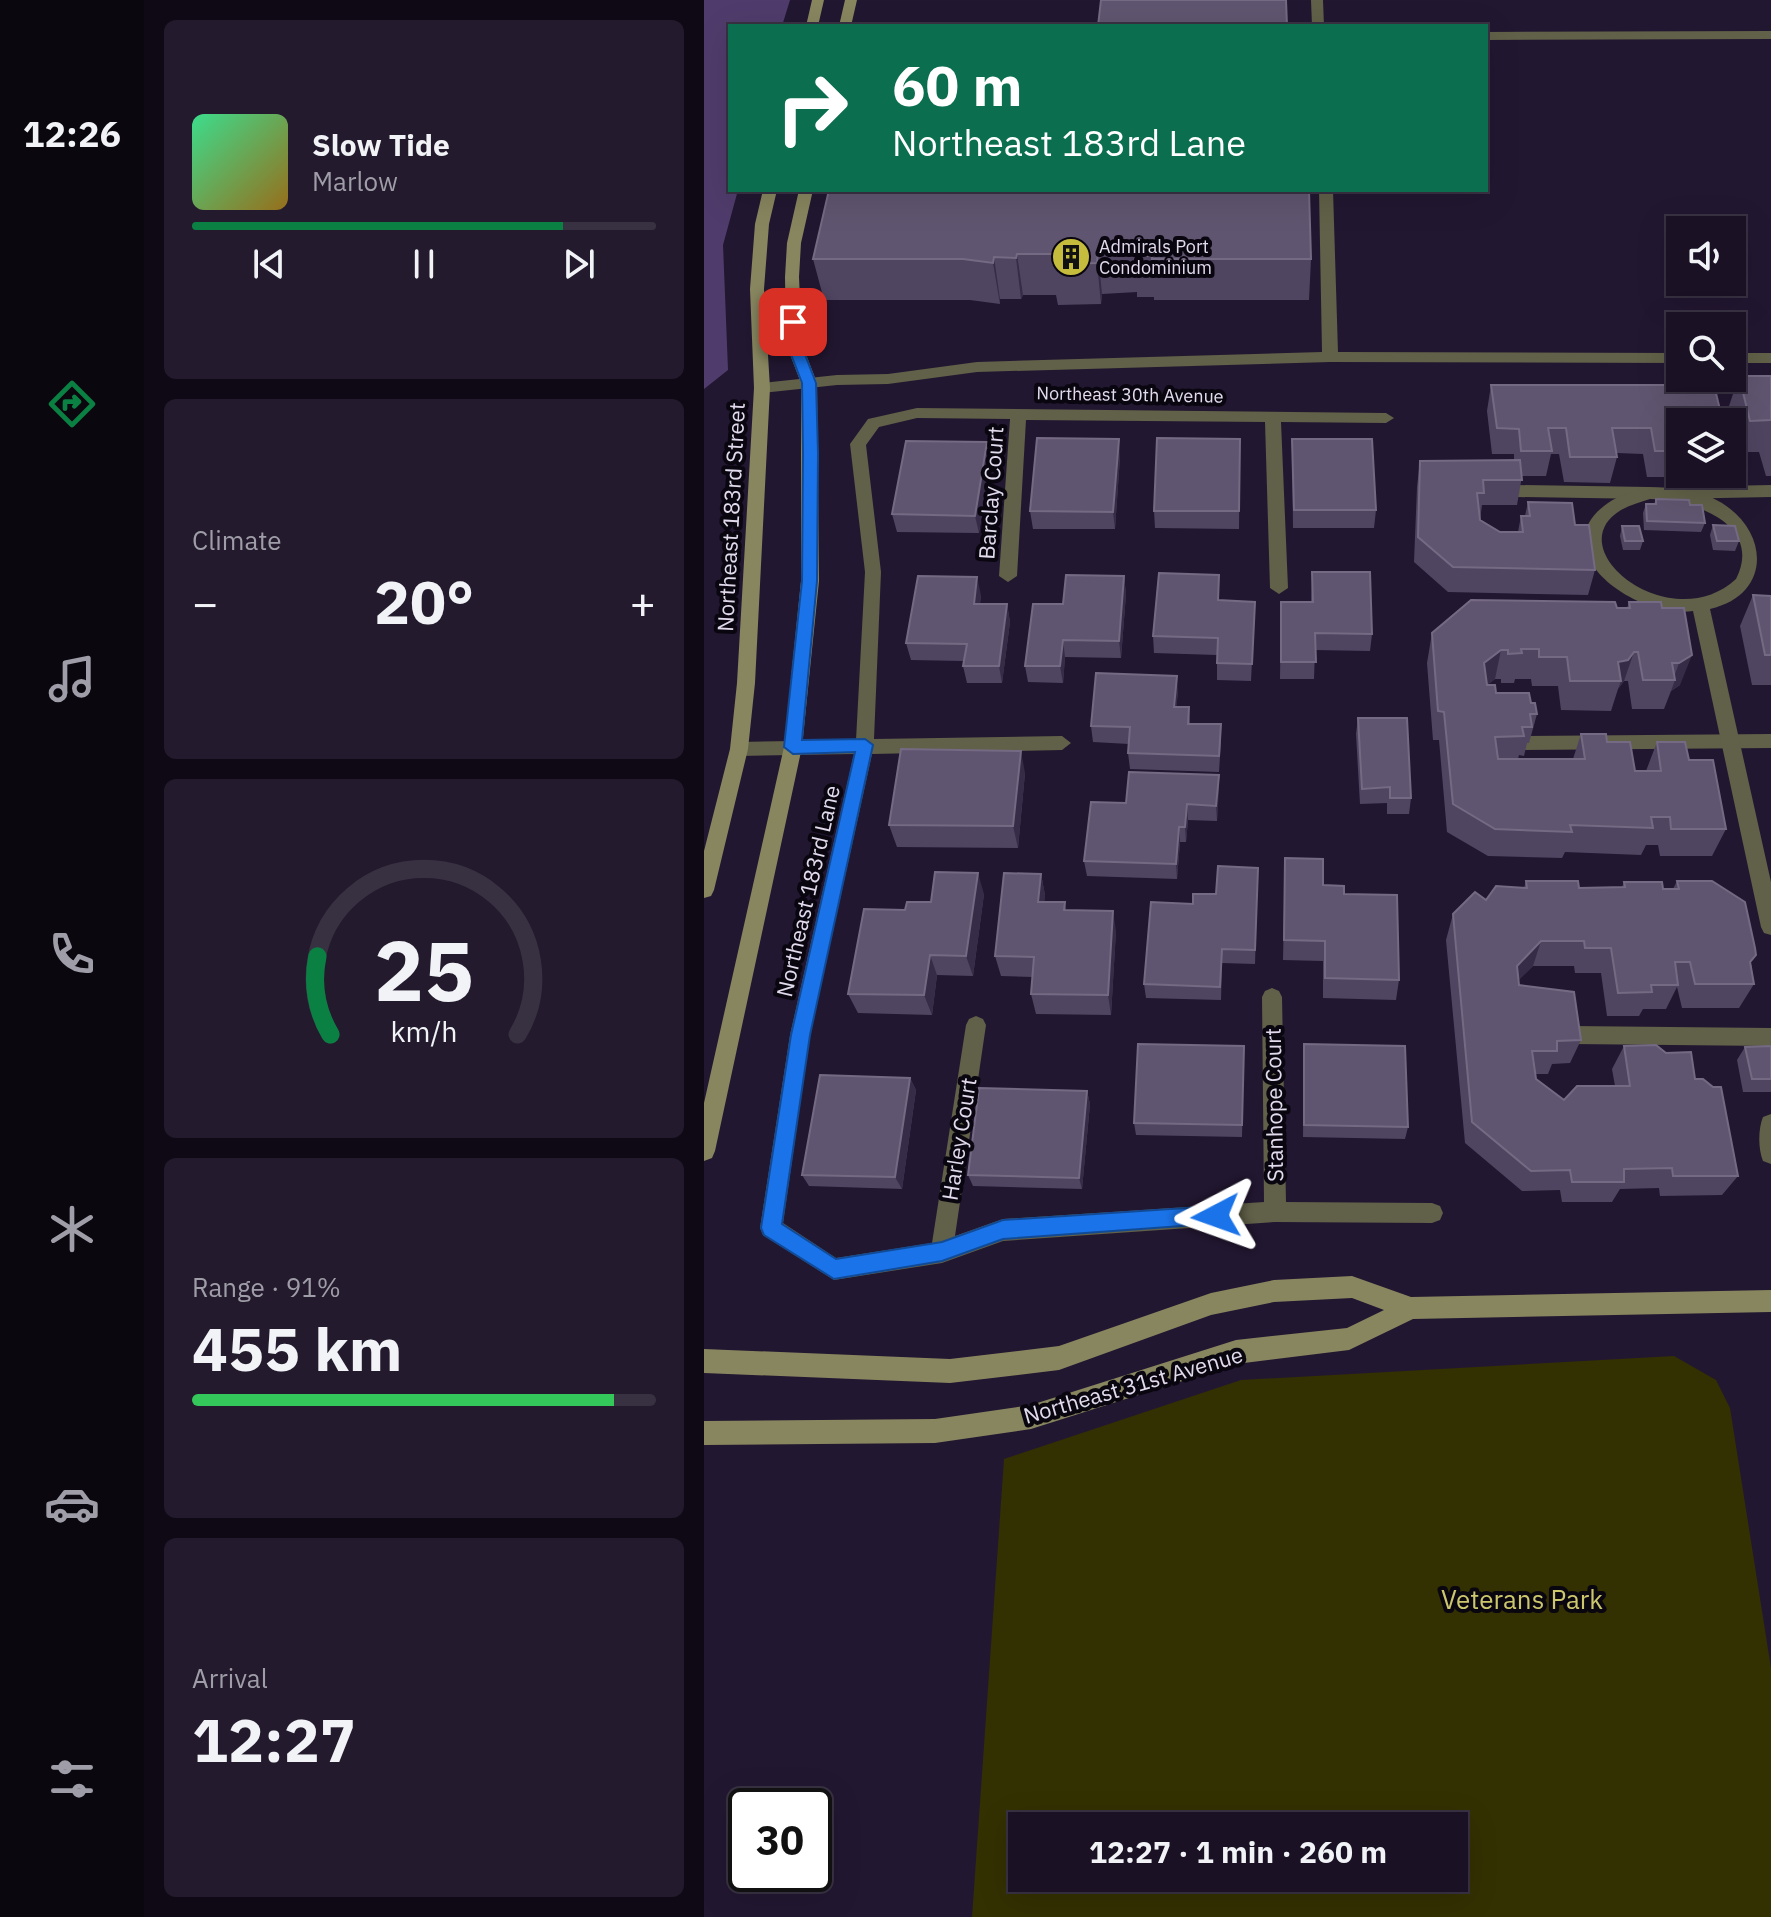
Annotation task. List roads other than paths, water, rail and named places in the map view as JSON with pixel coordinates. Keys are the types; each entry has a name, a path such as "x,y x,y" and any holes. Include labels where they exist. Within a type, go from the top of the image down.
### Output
{"street":[{"path":"812,24 818,0"},
{"path":"845,24 851,0"},
{"path":"1317,0 1318,24"},
{"path":"1488,36 1771,35"},
{"name":"Northeast 183rd Street","path":"704,890 739,749 756,555 762,388 757,289 762,224 770,192"},
{"path":"704,1151 793,747 810,581 809,383 794,344 792,277 794,243 806,192"},
{"path":"1326,192 1330,357"},
{"path":"762,388 888,379 977,367 1330,357 1666,358"},
{"path":"1746,358 1771,358"},
{"name":"Northeast 30th Avenue","path":"874,423 917,413 1386,418"},
{"name":"Barclay Court","path":"1008,576 1018,413"},
{"path":"1273,419 1279,588"},
{"name":"Northeast 183rd Lane","path":"874,423 858,444 873,572 865,745 800,1035 771,1228 834,1269 942,1252"},
{"path":"1517,491 1771,491"},
{"path":"1649,493 1622,501 1601,516 1594,529 1593,544 1605,574 1638,598 1679,607 1701,606 1722,599 1739,587 1749,572 1751,555 1745,537 1734,521 1716,507 1671,493"},
{"path":"1701,606 1771,927"},
{"path":"1524,743 1771,741"},
{"path":"739,749 1062,743"},
{"name":"Stanhope Court","path":"1272,997 1275,1212"},
{"name":"Harley Court","path":"942,1252 976,1025"},
{"path":"1571,1035 1771,1037"},
{"path":"1771,1124 1771,1154"},
{"path":"942,1252 1003,1230 1275,1212 1432,1213"},
{"name":"Northeast 31st Avenue","path":"704,1361 950,1371 1059,1358 1211,1304 1274,1291 1352,1287 1411,1308 1771,1301"},
{"name":"Northeast 31st Avenue","path":"704,1433 935,1431 1031,1417 1236,1352 1349,1339 1411,1308"}],"place":[{"name":"Admirals Port Condominium","path":"1071,257"}],"park label":[{"name":"Veterans Park","path":"1522,1600"}]}
